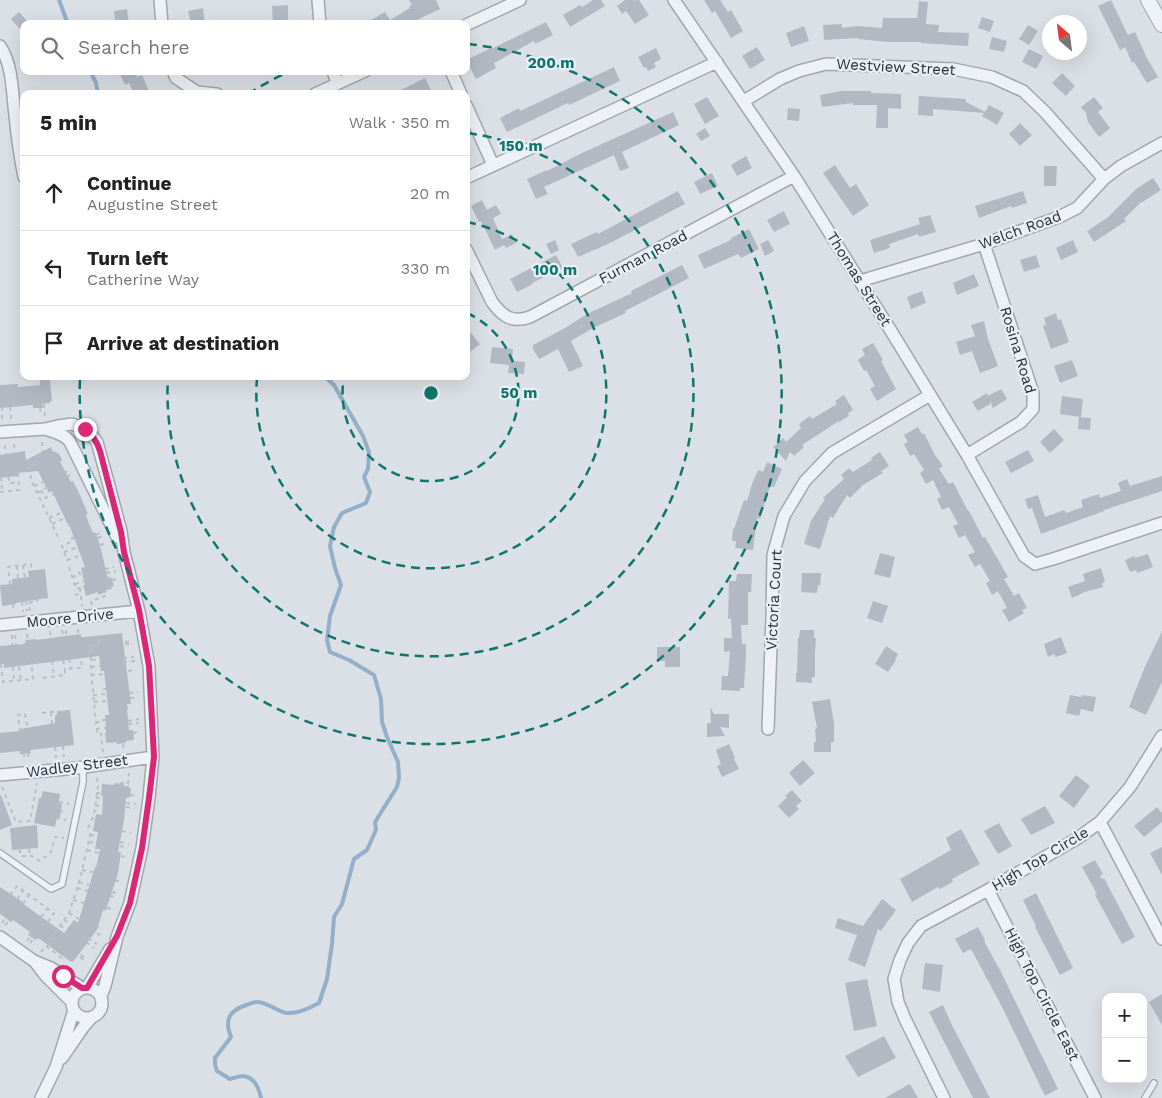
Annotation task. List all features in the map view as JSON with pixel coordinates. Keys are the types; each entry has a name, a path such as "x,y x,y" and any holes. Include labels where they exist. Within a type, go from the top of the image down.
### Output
{"street":[{"path":"160,0 162,20"},
{"path":"318,0 320,20"},
{"path":"470,23 520,0"},
{"name":"Thomas Street","path":"674,0 794,176 967,455 1024,556 1035,564 1053,560 1162,523"},
{"path":"1148,0 1162,25"},
{"path":"0,46 6,55 10,74 20,157"},
{"path":"470,176 717,62"},
{"name":"Westview Street","path":"744,101 780,79 799,71 826,64 953,69 984,75 1022,92 1045,112 1104,179"},
{"path":"175,75 176,78 194,90"},
{"path":"334,75 337,83"},
{"path":"323,90 356,75"},
{"path":"453,75 459,90"},
{"path":"470,115 493,165"},
{"name":"Welch Road","path":"860,281 984,244 1059,217 1077,208 1104,179 1121,166 1162,143"},
{"name":"Furman Road","path":"470,257 492,302 498,310 505,316 521,320 794,176"},
{"name":"Rosina Road","path":"967,455 1021,422 1033,409 1033,393 984,244"},
{"name":"Victoria Court","path":"768,729 773,555 784,516 805,481 832,453 930,395"},
{"path":"0,432 45,429 72,424 85,429 97,442 121,532 124,552 139,610 149,666 154,757 142,848 130,903 117,936 101,996 101,1009 98,1014 92,1017 79,1015 45,975 38,956"},
{"path":"45,429 67,437 124,552"},
{"name":"Moore Drive","path":"0,625 139,610"},
{"name":"High Top Circle","path":"944,1098 898,1002 894,979 908,943 922,926 1078,838 1100,822 1130,787 1162,736"},
{"name":"Wadley Street","path":"1,780 154,757"},
{"path":"1100,822 1162,939"},
{"name":"High Top Circle East","path":"988,890 1095,1098"},
{"path":"41,1098 56,1066 73,1006 74,995 85,988 117,936"},
{"path":"0,937 38,956 50,968 85,988 94,989 101,996"},
{"path":"56,1066 92,1017"}],"lane":[{"path":"0,853 51,889 62,884 83,782 83,767"},
{"path":"1145,1098 1154,1083"}],"path":[{"path":"44,404 45,416"},
{"path":"10,407 11,419"},
{"path":"2,408 2,419"},
{"path":"40,408 41,416"},
{"path":"42,442 43,452"},
{"path":"14,444 15,452"},
{"path":"5,445 6,454"},
{"path":"29,459 31,480 60,541"},
{"path":"30,465 37,465"},
{"path":"64,473 74,468"},
{"path":"66,477 76,472"},
{"path":"1,478 1,492 20,490 18,473"},
{"path":"8,477 11,483 19,482"},
{"path":"34,486 43,482"},
{"path":"37,493 46,488"},
{"path":"41,490 45,498 54,494"},
{"path":"49,518 63,512"},
{"path":"52,524 65,518"},
{"path":"96,534 102,532"},
{"path":"98,538 104,536"},
{"path":"74,538 72,538 73,541 62,546 67,560 81,555"},
{"path":"100,545 106,543"},
{"path":"64,552 78,546"},
{"path":"10,584 8,567 31,564 32,571"},
{"path":"23,565 25,578"},
{"path":"17,566 18,578"},
{"path":"105,569 114,566"},
{"path":"69,567 76,589 84,587"},
{"path":"106,574 116,571"},
{"path":"72,577 80,575 79,573 82,572"},
{"path":"112,580 118,579"},
{"path":"74,584 84,581"},
{"path":"80,588 82,606"},
{"path":"92,605 91,601 106,596 105,593"},
{"path":"75,595 81,594"},
{"path":"26,601 28,611 29,603 37,600"},
{"path":"22,602 23,612"},
{"path":"13,604 14,612"},
{"path":"78,629 78,634"},
{"path":"62,630 63,636"},
{"path":"66,630 66,636"},
{"path":"50,631 51,638"},
{"path":"27,634 28,640"},
{"path":"12,635 12,645"},
{"path":"15,635 16,644"},
{"path":"100,642 98,642 98,646 91,646 91,675 96,729 97,733 101,733 103,753"},
{"path":"125,643 132,642"},
{"path":"123,658 134,657"},
{"path":"65,669 82,668 81,658"},
{"path":"69,659 71,669"},
{"path":"92,660 99,659"},
{"path":"42,678 65,675 64,660"},
{"path":"1,664 3,682 14,681 33,679 31,661"},
{"path":"52,661 54,676"},
{"path":"123,662 135,661"},
{"path":"91,667 100,666"},
{"path":"13,667 14,681"},
{"path":"19,667 21,680"},
{"path":"128,671 136,670"},
{"path":"91,675 105,674"},
{"path":"93,695 105,694 104,689 106,689"},
{"path":"129,693 138,692"},
{"path":"130,698 138,697"},
{"path":"94,702 107,700"},
{"path":"42,713 58,711 58,713"},
{"path":"51,712 52,724"},
{"path":"20,732 18,715 26,714 28,731"},
{"path":"128,721 139,719"},
{"path":"96,722 105,720"},
{"path":"128,724 139,723"},
{"path":"96,729 106,728"},
{"path":"133,732 139,732"},
{"path":"123,744 124,751"},
{"path":"63,746 64,757"},
{"path":"55,747 56,758"},
{"path":"24,753 25,761"},
{"path":"28,753 29,760"},
{"path":"120,783 128,784 129,772"},
{"path":"88,828 94,815 98,786 97,776"},
{"path":"1,780 16,822 30,821 37,782"},
{"path":"96,793 102,793"},
{"path":"130,795 137,796"},
{"path":"96,798 103,798"},
{"path":"34,800 38,801"},
{"path":"59,802 71,805"},
{"path":"4,804 8,803"},
{"path":"126,803 136,804"},
{"path":"95,806 102,806"},
{"path":"126,807 135,808"},
{"path":"32,808 37,809"},
{"path":"7,812 11,810"},
{"path":"59,811 69,813"},
{"path":"32,812 36,813"},
{"path":"9,815 13,814"},
{"path":"56,818 68,820"},
{"path":"25,821 26,826"},
{"path":"21,822 22,826"},
{"path":"50,940 69,913 74,900 91,831"},
{"path":"122,831 131,833"},
{"path":"90,835 97,836"},
{"path":"19,850 22,852 22,856 32,856 40,861 51,852 55,837 65,838"},
{"path":"89,842 96,843"},
{"path":"120,842 129,844"},
{"path":"120,846 128,848"},
{"path":"29,849 30,856"},
{"path":"87,850 99,853"},
{"path":"120,856 126,857"},
{"path":"82,870 93,872"},
{"path":"115,880 121,882"},
{"path":"79,882 90,885"},
{"path":"10,895 17,886 48,908 55,913 48,922"},
{"path":"77,888 88,891"},
{"path":"17,898 23,891"},
{"path":"112,892 118,894"},
{"path":"23,904 29,895"},
{"path":"110,896 116,897"},
{"path":"74,900 84,903"},
{"path":"41,917 48,908"},
{"path":"107,908 113,909"},
{"path":"69,913 79,919"},
{"path":"2,923 5,918"},
{"path":"64,920 71,924"},
{"path":"5,926 8,921"},
{"path":"60,925 66,930"},
{"path":"97,933 102,937"},
{"path":"27,941 30,936"},
{"path":"30,943 34,938"},
{"path":"88,938 97,944"},
{"path":"86,942 94,948"},
{"path":"38,956 46,946 63,957"},
{"path":"80,956 86,960"}],"building":[{"path":"409,0 436,0 440,9 417,20 390,20 412,5"},
{"path":"593,0 601,0 605,6 570,27 563,15"},
{"path":"625,0 639,0 649,15 635,24 626,11 622,14 617,6"},
{"path":"704,0 720,0 728,12 731,10 743,31 731,38 715,11 712,13"},
{"path":"1111,0 1128,35 1135,32 1158,77 1147,83 1134,62 1132,63 1125,47 1120,50 1098,6"},
{"path":"919,1 928,2 926,24 939,25 938,32 969,33 968,46 921,42 888,42 858,38 824,40 823,25 842,24 842,28 858,26 882,28 883,18 917,18"},
{"path":"288,5 288,20 273,20 272,6"},
{"path":"203,8 204,20 190,20 188,11"},
{"path":"127,9 128,20 115,20 114,11"},
{"path":"19,12 26,20 20,20 20,29 11,19"},
{"path":"385,12 390,20 371,20"},
{"path":"982,17 994,21 990,32 978,28"},
{"path":"546,22 553,35 535,44 534,41 494,63 496,68 476,79 470,68 470,58"},
{"path":"1028,25 1038,31 1029,45 1019,39"},
{"path":"804,26 809,41 791,47 786,33"},
{"path":"992,37 1007,41 1004,52 989,49"},
{"path":"757,47 765,60 750,69 742,56"},
{"path":"656,48 661,59 654,63 656,67 648,71 646,67 644,68 638,57"},
{"path":"1029,49 1042,56 1036,69 1022,62"},
{"path":"614,67 620,81 507,132 500,118 519,108 520,111"},
{"path":"1062,73 1075,86 1066,96 1052,83"},
{"path":"120,75 136,75 137,77 142,75 149,90 132,90 129,83 125,85"},
{"path":"425,78 431,90 401,90"},
{"path":"841,91 901,94 901,109 888,108 888,128 876,128 877,105 853,105 853,103 822,107 820,95"},
{"path":"919,96 966,99 966,102 985,112 989,105 1004,113 997,125 982,116 984,113 933,109 933,116 918,115"},
{"path":"707,97 719,116 705,124 694,104"},
{"path":"1094,97 1103,108 1098,112 1110,128 1099,137 1088,122 1086,113 1081,107"},
{"path":"788,108 800,109 799,121 787,120"},
{"path":"673,112 679,125 622,152 629,168 620,171 614,155 544,187 548,194 536,199 527,179"},
{"path":"1020,123 1032,135 1020,146 1009,134"},
{"path":"705,128 710,136 701,141 696,134"},
{"path":"746,156 752,168 737,176 731,165"},
{"path":"835,165 850,188 856,184 869,205 853,216 823,173"},
{"path":"1044,166 1057,166 1056,186 1044,186"},
{"path":"712,173 718,186 700,194 694,182"},
{"path":"1153,178 1161,190 1141,202 1124,219 1126,221 1094,242 1087,231 1107,218 1136,189"},
{"path":"678,191 685,204 608,244 578,257 571,244 597,232 598,234"},
{"path":"1023,191 1027,203 1012,208 1011,206 979,218 975,206"},
{"path":"482,200 487,210 496,205 501,214 493,218 502,239 512,234 516,243 506,248 504,245 495,250 481,221 479,222 471,206"},
{"path":"784,211 790,224 774,232 767,220"},
{"path":"930,215 936,232 919,237 918,234 889,244 890,248 874,253 870,240 920,224 918,218"},
{"path":"749,229 759,249 741,258 738,254 704,269 698,255 731,240 731,238"},
{"path":"555,240 559,250 551,254 546,244"},
{"path":"768,240 774,251 765,256 760,244"},
{"path":"1073,240 1078,252 1061,260 1056,248"},
{"path":"556,255 563,268 517,292 510,279"},
{"path":"1036,255 1040,267 1024,272 1020,260"},
{"path":"682,265 689,278 571,341 583,366 569,372 558,349 539,359 533,349 533,345 587,314 632,293 631,291"},
{"path":"974,274 979,286 957,295 953,283"},
{"path":"922,291 926,303 911,309 907,297"},
{"path":"1056,313 1058,320 1061,319 1069,342 1051,349 1043,326 1046,325 1044,318"},
{"path":"984,321 988,339 998,366 980,373 972,351 960,355 956,342 975,336 971,325"},
{"path":"470,332 480,344 470,352"},
{"path":"873,343 896,389 877,401 870,389 875,386 858,360 865,355 862,349"},
{"path":"492,347 513,349 512,361 525,362 524,374 508,373 509,365 490,363"},
{"path":"1072,360 1078,376 1060,383 1054,366"},
{"path":"40,380 50,380 52,401 42,404 43,408 33,408 33,405 0,408 0,385 18,384 18,387 40,385"},
{"path":"1001,389 1007,399 993,408 990,401 990,404 978,411 972,402 987,393 988,396"},
{"path":"844,395 853,410 848,413 849,416 802,445 804,447 794,456 790,452 786,461 773,447 783,438 786,442 801,428 799,424 810,416 812,419 837,404 835,401"},
{"path":"1062,396 1083,399 1081,417 1060,414"},
{"path":"1079,417 1091,418 1090,430 1078,429"},
{"path":"918,427 922,434 924,433 943,466 939,469 949,484 953,482 983,538 985,537 1008,577 1004,579 1014,596 1019,593 1027,608 1022,610 1024,613 1009,622 1002,610 1007,608 998,591 992,595 986,583 990,581 980,564 975,567 968,555 975,552 965,535 959,538 953,526 958,524 949,507 942,510 937,499 941,497 933,480 926,484 920,473 924,470 914,454 910,456 904,444 908,442 904,435"},
{"path":"1054,429 1064,440 1050,453 1040,442"},
{"path":"51,447 53,452 55,451 61,457 62,461 60,462 80,495 88,514 86,515 89,524 93,533 95,532 98,538 108,578 111,577 114,586 111,587 112,589 106,590 107,592 98,595 98,592 86,596 81,568 85,567 70,527 52,491 49,493 38,471 17,473 17,476 0,478 0,455 25,451 26,460"},
{"path":"1028,450 1034,461 1011,473 1005,462"},
{"path":"880,452 889,466 881,471 883,473 863,485 850,498 847,495 833,518 830,516 820,549 804,544 811,521 825,499 823,498 844,479 841,475 849,468 853,472 872,460 871,458"},
{"path":"767,462 782,469 774,487 770,486 760,519 757,518 753,550 735,548 736,541 732,541 733,529 744,500 747,501 758,470 763,472"},
{"path":"1162,476 1162,491 1104,510 1041,534 1032,508 1028,509 1025,499 1038,495 1045,517 1064,510 1066,513 1083,507 1081,500 1099,494 1100,498 1121,491 1118,483 1127,479 1130,486"},
{"path":"880,553 895,557 890,578 874,574"},
{"path":"1148,554 1153,567 1137,573 1136,570 1130,572 1125,560 1134,556 1135,558"},
{"path":"1101,568 1105,582 1102,583 1103,587 1072,598 1068,587 1085,581 1083,574"},
{"path":"45,569 48,598 2,606 0,585 12,584 12,579 29,577 28,571"},
{"path":"802,573 821,573 820,586 818,585 817,593 801,592"},
{"path":"737,574 752,574 751,592 748,592 748,625 741,625 742,644 746,644 744,688 740,688 740,691 721,690 722,676 728,676 730,651 724,652 724,638 732,638 731,619 728,619 729,581 736,581"},
{"path":"873,601 888,606 882,623 867,618"},
{"path":"800,630 814,630 814,638 816,638 815,677 812,677 812,683 796,682"},
{"path":"1162,631 1162,682 1146,715 1129,707"},
{"path":"122,633 131,704 127,704 129,730 133,730 134,740 126,741 126,743 106,743 105,715 109,715 104,671 101,671 99,656 4,668 4,664 0,664 0,646 24,644 26,643 25,640 81,634 81,637 85,637"},
{"path":"1061,637 1067,653 1056,657 1054,654 1048,657 1044,644"},
{"path":"886,646 898,654 888,672 875,664"},
{"path":"657,647 680,647 680,667 665,667 665,661 657,661"},
{"path":"1070,695 1096,697 1093,712 1081,709 1079,716 1066,713"},
{"path":"830,699 834,723 834,742 831,742 831,752 814,752 814,742 816,742 815,729 817,728 812,702"},
{"path":"710,707 714,714 729,714 729,728 720,727 725,736 707,737 707,723 711,723"},
{"path":"70,710 74,745 30,750 31,753 20,754 20,751 0,753 0,733 20,731 20,729 55,723 55,716 59,711"},
{"path":"729,744 739,769 722,777 717,766 721,764 716,750"},
{"path":"803,760 815,773 800,786 789,773"},
{"path":"1076,775 1090,786 1074,808 1059,796"},
{"path":"115,783 124,784 124,786 131,788 130,797 126,798 118,852 121,852 118,873 106,910 103,910 99,927 73,962 71,962 38,938 36,940 28,935 30,932 13,920 11,922 0,914 0,887 64,933 74,920 78,923 96,868 100,849 95,849 98,832 93,831 96,814 102,815 102,784 114,785"},
{"path":"792,790 802,801 796,806 799,809 789,818 778,806"},
{"path":"43,791 60,794 59,803 62,804 60,817 57,817 55,827 34,823 39,798 41,798"},
{"path":"0,795 12,825 0,830"},
{"path":"1045,806 1055,823 1031,835 1021,819"},
{"path":"1157,807 1162,813 1162,822 1144,837 1134,826"},
{"path":"999,823 1012,846 998,854 984,831"},
{"path":"37,825 38,848 12,850 10,828"},
{"path":"961,829 980,864 952,879 953,882 940,889 938,887 912,902 900,879 951,850 946,838"},
{"path":"1162,847 1162,875 1150,853"},
{"path":"1095,860 1103,874 1100,876 1102,879 1104,878 1135,937 1122,944 1082,867"},
{"path":"1036,893 1073,968 1060,975 1023,900"},
{"path":"882,899 896,910 881,931 878,929 865,967 848,960 857,935 835,928 838,918 863,926"},
{"path":"978,927 1058,1089 1045,1096 1002,1007 971,949 963,953 955,939"},
{"path":"925,963 943,965 940,992 922,989"},
{"path":"867,979 877,1026 854,1031 845,983"},
{"path":"1162,994 1162,1025 1149,1002"},
{"path":"943,1005 990,1098 973,1098 939,1032 929,1012"},
{"path":"884,1036 896,1058 858,1077 845,1056"},
{"path":"910,1084 918,1098 885,1098 906,1086"}],"waterway":[{"path":"59,0 66,20"},
{"path":"92,75 97,90"},
{"path":"261,1098 258,1087 251,1078 243,1076 230,1079 217,1071 215,1058 231,1037 228,1026 229,1017 240,1007 256,1002 264,1003 286,1013 295,1013 319,1003 327,979 334,917 342,904 354,859 367,850 376,830 375,822 397,787 399,778 398,762 382,722 381,699 374,675 349,660 330,652 327,640 330,616 341,585 330,546 334,527 342,513 366,503 370,492 364,477 368,469 369,452 363,436 334,385 328,380"}],"route":[{"path":"63,976 82,988 87,988 117,936 130,903 142,848 154,757 149,666 139,610 100,451 97,442 85,429"}]}
